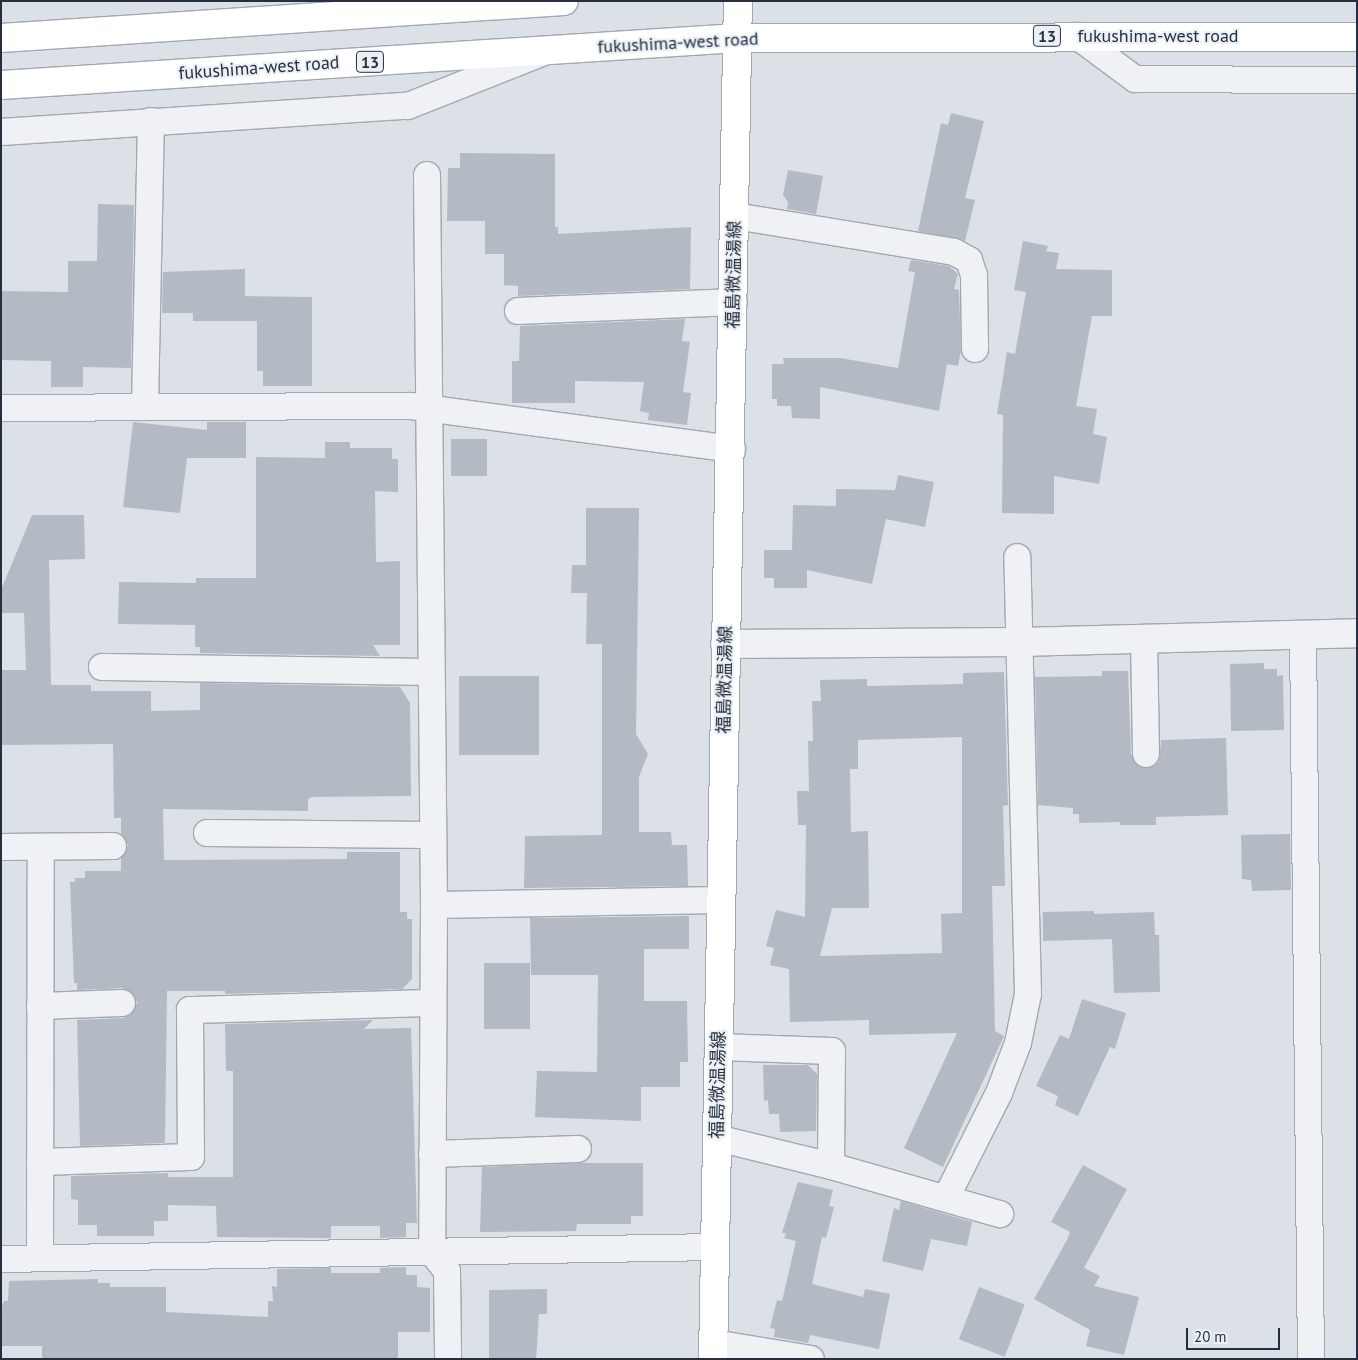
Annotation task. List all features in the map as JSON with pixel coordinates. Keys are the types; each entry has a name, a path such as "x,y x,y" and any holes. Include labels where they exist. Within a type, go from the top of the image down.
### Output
{"main road":[{"name":"福島微温湯線","path":"713,1351 725,644 732,449 738,1"},
{"path":"1,38 550,2"},
{"name":"fukushima-west road","path":"1,85 738,38 1357,37"}],"street":[{"path":"1077,36 1135,79 1357,80"},
{"path":"1,132 408,106 550,50"},
{"path":"145,406 152,121"},
{"path":"427,175 431,408 431,672 434,905 432,1252 447,1271 448,1359"},
{"path":"735,216 954,252 969,260 974,276 975,349"},
{"path":"518,311 734,302"},
{"path":"1,408 145,406 431,408 732,449"},
{"path":"946,1198 999,1093 1018,1043 1028,994 1017,557"},
{"path":"725,644 1019,642 1357,633"},
{"path":"1303,634 1311,1359"},
{"path":"1144,638 1146,754"},
{"path":"102,667 431,672"},
{"path":"207,833 432,835"},
{"path":"1,847 113,846"},
{"path":"40,1258 41,848"},
{"path":"434,905 720,900"},
{"path":"40,1006 122,1003"},
{"path":"40,1162 191,1157 190,1010 432,1003"},
{"path":"718,1047 832,1051 831,1166"},
{"path":"717,1138 831,1166 1000,1214"},
{"path":"432,1154 578,1150"},
{"path":"1,1259 714,1247"},
{"path":"713,1351 811,1359"}],"building":[{"path":"951,113 984,121 965,198 975,200 965,241 918,231 941,123 948,125"},
{"path":"460,153 555,154 555,227 558,227 558,234 691,227 690,289 518,296 518,286 504,285 504,254 485,254 485,221 447,221 448,168 460,168"},
{"path":"788,170 823,176 816,214 787,209 788,202 783,195"},
{"path":"98,204 134,205 131,368 83,367 83,387 51,387 51,361 1,360 1,291 68,292 68,261 97,261"},
{"path":"1023,241 1048,246 1046,251 1059,253 1056,269 1112,270 1112,316 1092,316 1076,406 1097,409 1093,434 1107,437 1099,484 1054,476 1054,514 1002,513 1003,415 997,414 1007,352 1015,354 1026,292 1014,290"},
{"path":"911,260 949,266 958,274 954,289 959,290 961,351 958,366 947,364 939,411 820,387 820,419 792,418 791,406 777,406 777,399 772,399 772,364 784,364 783,358 840,358 898,368 915,272 908,271"},
{"path":"245,269 245,296 312,297 312,386 263,386 263,371 257,371 257,321 193,321 193,313 162,313 163,272"},
{"path":"685,319 682,341 690,342 683,392 691,393 687,425 648,420 649,413 640,411 644,382 575,381 575,403 512,403 512,361 519,361 520,326"},
{"path":"133,422 207,430 207,422 246,422 246,458 187,458 180,513 123,507"},
{"path":"451,439 487,439 487,476 451,476"},
{"path":"325,442 350,442 350,448 392,448 392,459 398,459 398,492 375,491 376,562 400,561 400,645 373,645 380,656 200,653 200,647 195,647 195,625 118,624 119,582 196,583 196,578 256,578 256,457 325,458"},
{"path":"898,475 934,482 925,527 886,519 872,584 807,570 807,588 774,588 774,578 764,578 764,550 792,550 793,505 836,506 836,489 895,490"},
{"path":"586,508 639,508 636,734 648,754 639,777 639,832 671,832 672,845 687,845 688,886 524,888 525,836 602,835 602,644 586,644 587,593 571,593 572,565 586,565"},
{"path":"32,515 84,515 85,559 49,560 51,685 91,685 91,691 151,691 151,711 200,710 200,683 400,687 410,703 411,796 312,797 308,799 308,811 163,809 164,860 347,859 347,852 400,852 400,912 407,912 407,919 412,919 412,979 402,989 225,994 225,991 167,991 165,1143 80,1146 77,1020 123,1018 130,1015 137,1003 134,995 122,988 77,990 77,983 74,983 70,882 75,882 75,878 85,878 85,871 121,871 121,858 128,845 121,834 121,818 114,818 113,744 1,745 1,670 26,670 24,613 1,613 1,590"},
{"path":"1264,663 1264,669 1277,669 1277,676 1283,675 1284,730 1231,731 1230,664"},
{"path":"1102,671 1128,671 1131,754 1139,767 1153,767 1159,762 1161,740 1226,738 1228,815 1156,817 1156,825 1120,825 1120,822 1079,823 1079,814 1073,814 1073,808 1038,805 1035,677 1102,676"},
{"path":"1004,672 1008,805 1003,806 1005,886 992,886 995,1031 1004,1036 943,1167 904,1148 957,1033 869,1035 869,1020 790,1022 789,969 770,965 774,948 766,946 776,910 805,917 806,825 798,825 797,791 809,791 808,741 813,741 812,701 821,701 820,680 867,679 867,686 963,684 963,673","holes":["962,737 962,913 941,914 942,953 820,956 832,908 869,908 868,831 851,832 850,769 858,769 858,740"]},
{"path":"459,676 539,676 539,755 459,755"},
{"path":"1290,834 1291,890 1252,891 1251,880 1242,879 1241,835"},
{"path":"1094,911 1094,914 1154,912 1155,935 1159,935 1160,992 1114,993 1112,939 1043,941 1043,912"},
{"path":"689,916 689,949 644,949 644,1001 687,1001 688,1062 680,1062 680,1087 641,1087 641,1121 535,1117 537,1071 597,1072 598,975 531,975 530,918"},
{"path":"484,963 530,963 530,1029 484,1029"},
{"path":"1082,999 1126,1013 1115,1049 1110,1047 1078,1116 1055,1105 1058,1096 1036,1086 1060,1035 1069,1039"},
{"path":"373,1020 364,1029 411,1028 417,1223 406,1223 406,1237 380,1238 380,1226 331,1226 331,1238 217,1237 216,1206 168,1205 168,1221 154,1221 154,1236 97,1236 97,1225 78,1225 78,1200 71,1199 71,1176 168,1173 168,1177 233,1177 233,1071 226,1071 225,1024"},
{"path":"763,1065 808,1065 817,1074 816,1131 780,1132 779,1114 769,1114 768,1100 764,1101"},
{"path":"581,1163 643,1163 643,1216 631,1216 631,1224 577,1224 576,1231 480,1232 482,1167"},
{"path":"1083,1165 1127,1189 1084,1268 1100,1276 1094,1286 1139,1297 1124,1355 1086,1346 1090,1330 1034,1299 1070,1232 1051,1222"},
{"path":"798,1182 833,1190 829,1206 834,1207 826,1238 822,1237 812,1284 863,1297 865,1289 890,1294 879,1349 810,1335 808,1343 774,1337 775,1329 770,1328 777,1300 782,1301 796,1241 784,1238 786,1233 782,1233"},
{"path":"901,1201 972,1222 967,1246 931,1239 923,1271 882,1261 894,1208 899,1210"},
{"path":"406,1267 406,1275 417,1275 417,1287 430,1288 430,1332 398,1332 398,1359 42,1359 42,1346 1,1346 1,1309 4,1301 8,1301 9,1281 98,1279 98,1283 110,1283 110,1287 166,1287 166,1312 268,1317 268,1301 273,1301 272,1286 277,1287 277,1269 331,1268 331,1273 380,1273 380,1268"},
{"path":"979,1287 1025,1305 1005,1357 959,1339"},
{"path":"547,1289 547,1314 539,1314 536,1359 489,1359 489,1290"}]}
